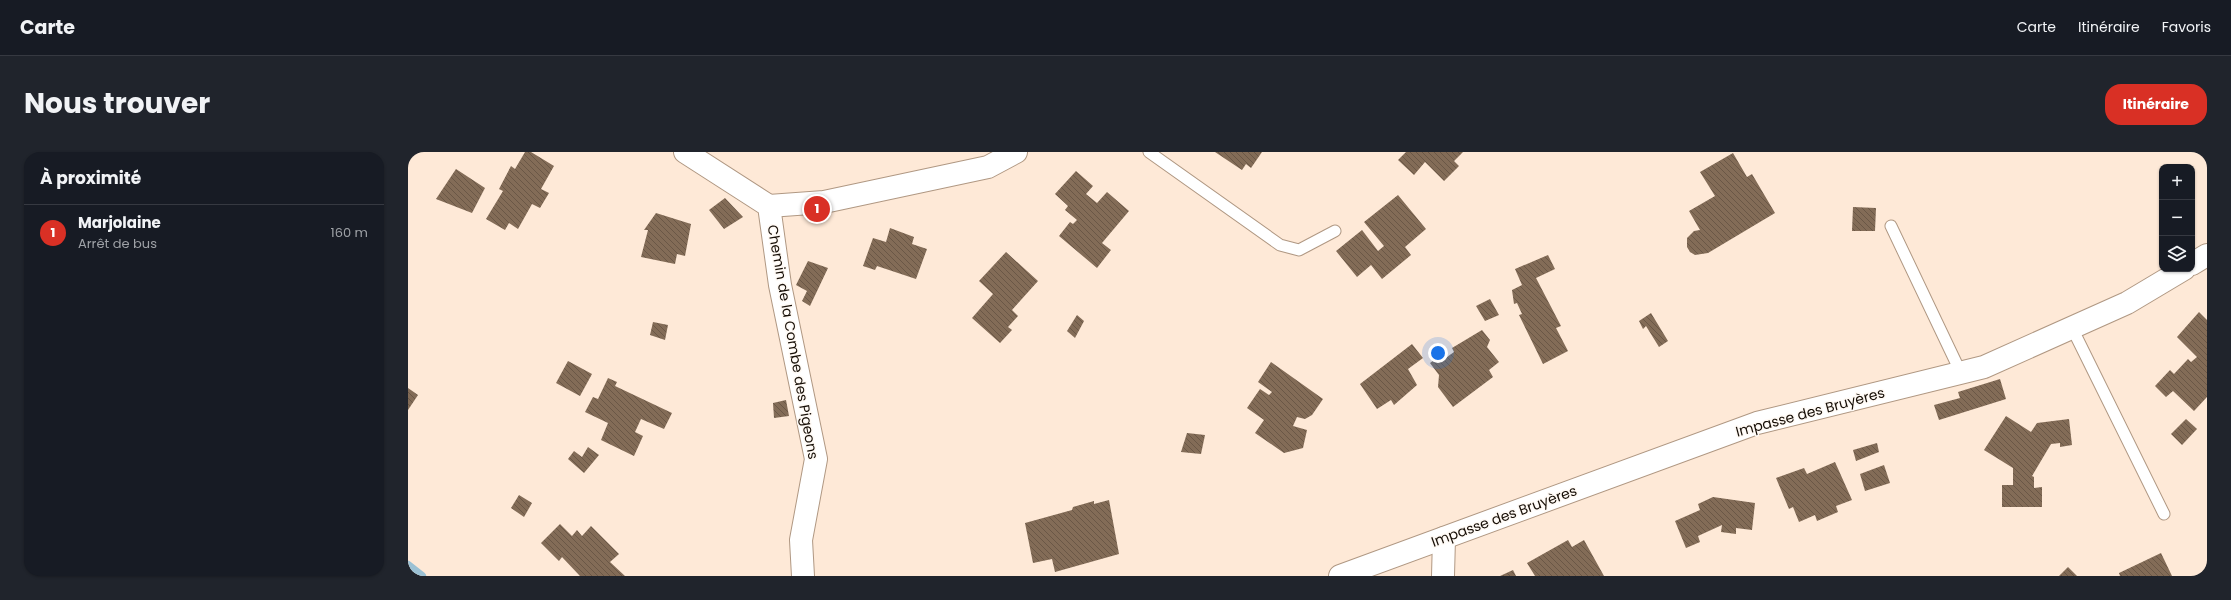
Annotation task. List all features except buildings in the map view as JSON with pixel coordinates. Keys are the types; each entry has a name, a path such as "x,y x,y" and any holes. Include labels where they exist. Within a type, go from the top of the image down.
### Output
{"street":[{"name":"Chemin de la Combe des Pigeons","path":"685,152 769,206 780,284 816,459 801,540 803,576"},
{"path":"769,206 824,202 988,167 1016,152"},
{"path":"2195,262 2207,256"},
{"name":"Impasse des Bruyères","path":"1340,576 1757,424 1984,367 2127,303 2179,272"},
{"path":"1443,576 1444,538"}],"lane":[{"path":"1149,152 1280,245 1299,250 1335,231"},
{"path":"1891,226 1961,373"},
{"path":"2072,328 2164,514"}],"waterway":[{"path":"408,565 422,576"}],"place":[{"name":"Marjolaine","path":"817,209"}]}
